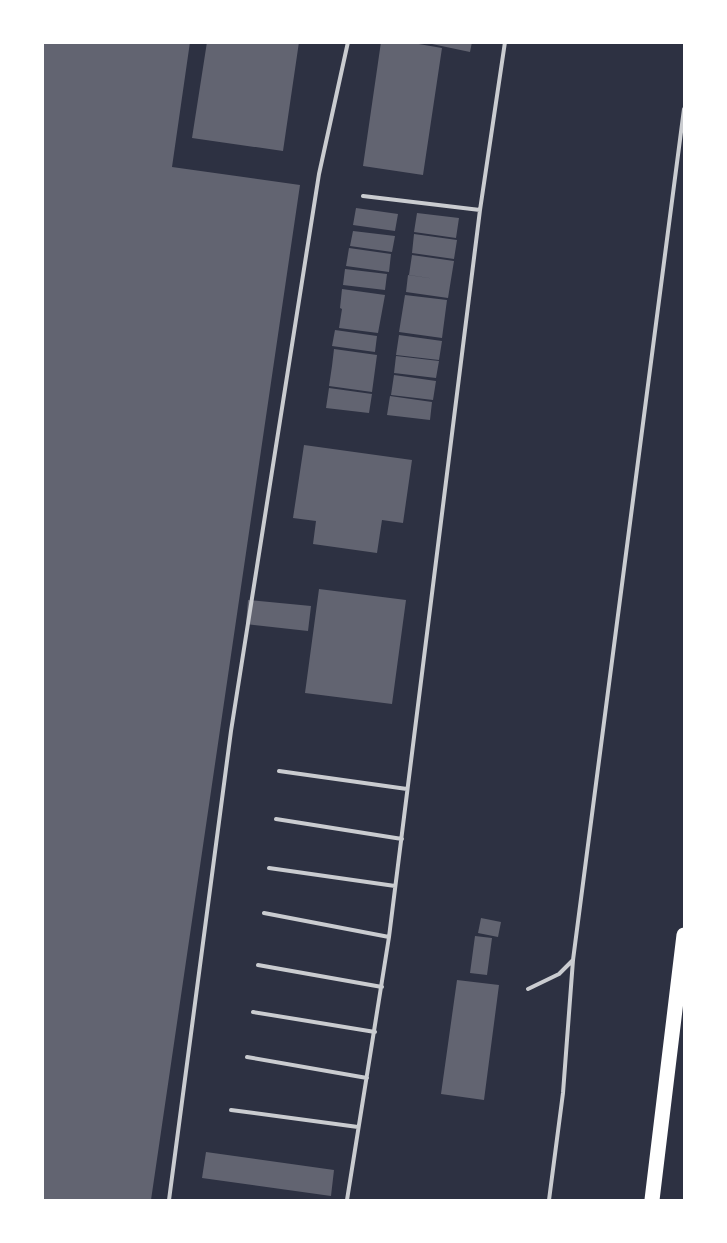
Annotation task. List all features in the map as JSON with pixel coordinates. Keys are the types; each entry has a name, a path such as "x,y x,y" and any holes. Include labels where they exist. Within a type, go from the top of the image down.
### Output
{"highway":[{"path":"652,1200 684,934"}],"lane":[{"path":"169,1200 234,712 319,174 348,42"},
{"path":"347,1200 389,937 480,210 505,42"},
{"path":"549,1200 563,1093 574,960 684,109"},
{"path":"363,196 480,210"},
{"path":"279,771 407,789"},
{"path":"276,819 402,838"},
{"path":"269,868 395,886"},
{"path":"264,913 389,937"},
{"path":"528,988 559,974 574,960"},
{"path":"258,965 382,986"},
{"path":"253,1012 375,1032"},
{"path":"247,1057 367,1078"},
{"path":"231,1110 358,1127"}],"building":[{"path":"42,42 190,42 172,167 300,185 151,1200 42,1200"},
{"path":"207,42 299,42 283,151 192,138"},
{"path":"381,42 407,42 442,48 423,175 363,166"},
{"path":"433,42 472,42 470,52 432,44"},
{"path":"356,208 398,214 395,231 353,225"},
{"path":"417,213 459,218 456,238 414,232"},
{"path":"353,231 395,236 392,252 350,246"},
{"path":"414,234 457,240 454,259 412,253"},
{"path":"349,248 391,254 389,272 346,266"},
{"path":"412,255 454,261 448,298 406,292 408,275 436,279 409,275"},
{"path":"345,269 387,274 385,290 343,285"},
{"path":"342,289 385,295 378,333 339,328 342,309 340,308"},
{"path":"405,295 447,300 442,338 399,332"},
{"path":"335,330 377,336 375,352 332,346"},
{"path":"399,335 442,341 439,360 396,355"},
{"path":"334,349 377,355 372,392 329,386"},
{"path":"396,356 439,361 436,378 394,373"},
{"path":"394,375 436,381 433,400 391,395"},
{"path":"329,388 372,394 369,413 326,408"},
{"path":"390,396 432,402 430,420 387,415"},
{"path":"304,445 412,460 403,523 382,520 377,553 313,544 316,521 293,518"},
{"path":"319,589 406,600 392,704 305,693"},
{"path":"248,600 311,606 308,631 246,624"},
{"path":"481,918 501,922 498,937 478,933"},
{"path":"475,936 492,938 487,975 470,973"},
{"path":"457,980 499,985 484,1100 441,1094"},
{"path":"206,1152 334,1170 331,1196 202,1178"}]}
